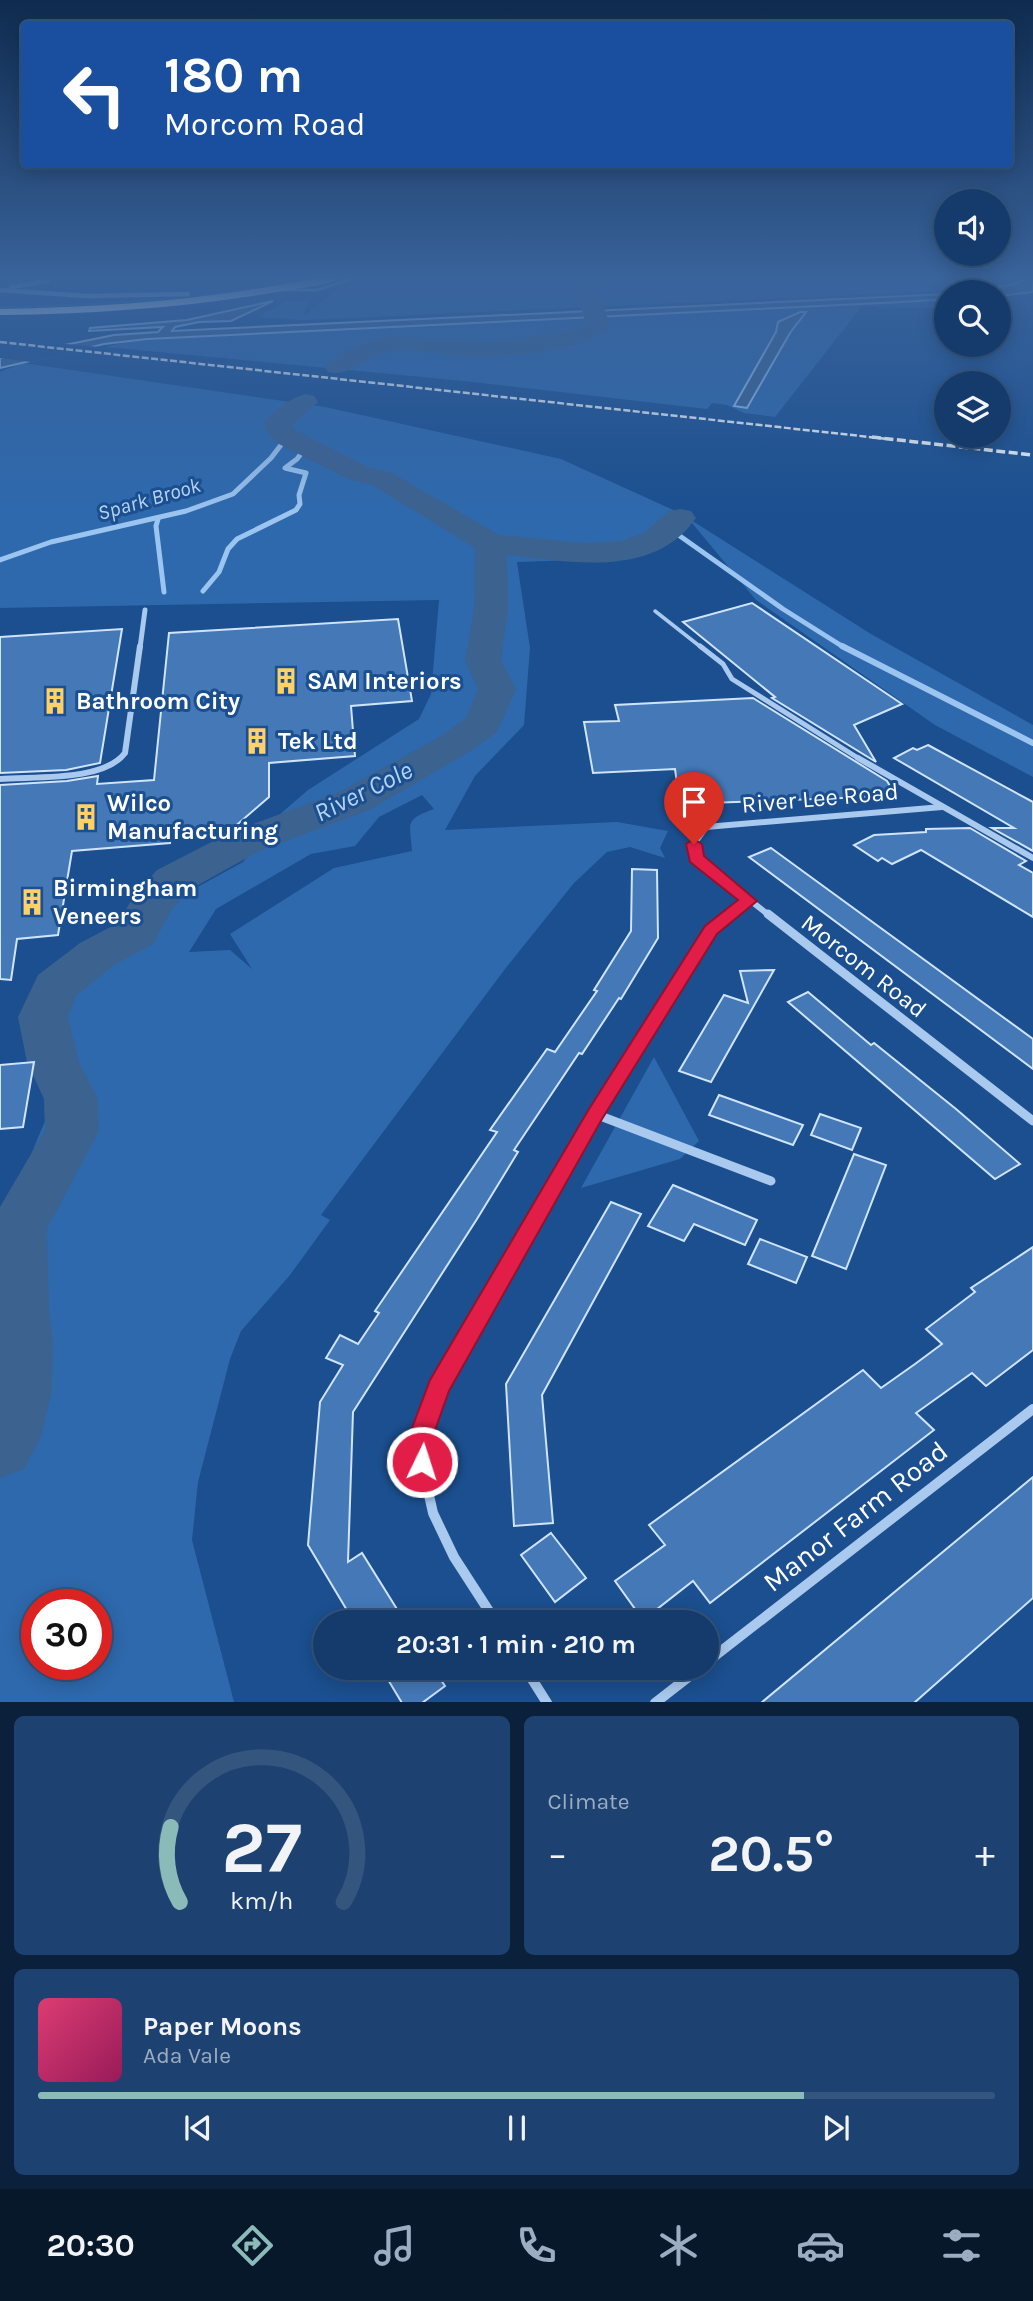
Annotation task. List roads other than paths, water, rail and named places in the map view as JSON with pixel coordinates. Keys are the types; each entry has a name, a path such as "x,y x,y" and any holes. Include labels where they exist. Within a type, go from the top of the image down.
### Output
{"street":[{"path":"0,779 92,771 114,765 120,760 125,753 145,610"},
{"path":"858,758 1033,859"},
{"name":"River Lee Road","path":"702,830 706,827 942,807"},
{"name":"Morcom Road","path":"702,830 694,844 696,858 1033,1121"},
{"path":"488,1610 442,1538 422,1488 421,1436 439,1387 596,1114 711,930 749,901"},
{"path":"596,1114 771,1181"},
{"name":"Manor Farm Road","path":"719,1653 1033,1409"},
{"path":"532,1680 546,1702"},
{"path":"656,1702 685,1680"}],"lane":[{"path":"655,611 723,664 732,679 858,758"}],"waterway":[{"name":"River Cole","path":"337,367 355,355"},
{"name":"River Cole","path":"305,402 278,423 280,431 287,437 358,473 382,479 491,544"},
{"name":"Spark Brook","path":"0,560 51,542 186,511 233,494 271,458 287,437 285,439"},
{"path":"203,591 219,572 228,549 237,539 296,510 300,504 299,495 306,473 285,468 297,459 306,447"},
{"path":"491,544 566,552 622,550 651,542 680,518"},
{"path":"158,519 156,526 164,592"},
{"path":"670,529 783,609 845,648"},
{"name":"River Cole","path":"0,1447 8,1437 20,1392 22,1341 18,1310 18,1228 72,1131 71,1099 53,1062 43,1017 55,987 97,954 136,933 151,904 173,880 244,842 354,801 455,744 483,724 497,689 483,661 491,609 491,544"},
{"path":"842,646 1033,743"}],"railway":[{"path":"123,355 888,439"},
{"path":"872,437 1033,455"}],"place":[{"name":"SAM Interiors","path":"286,681"},
{"name":"Bathroom City","path":"55,701"},
{"name":"Tek Ltd","path":"257,741"},
{"name":"Wilco Manufacturing","path":"86,817"},
{"name":"Birmingham Veneers","path":"32,902"}]}
